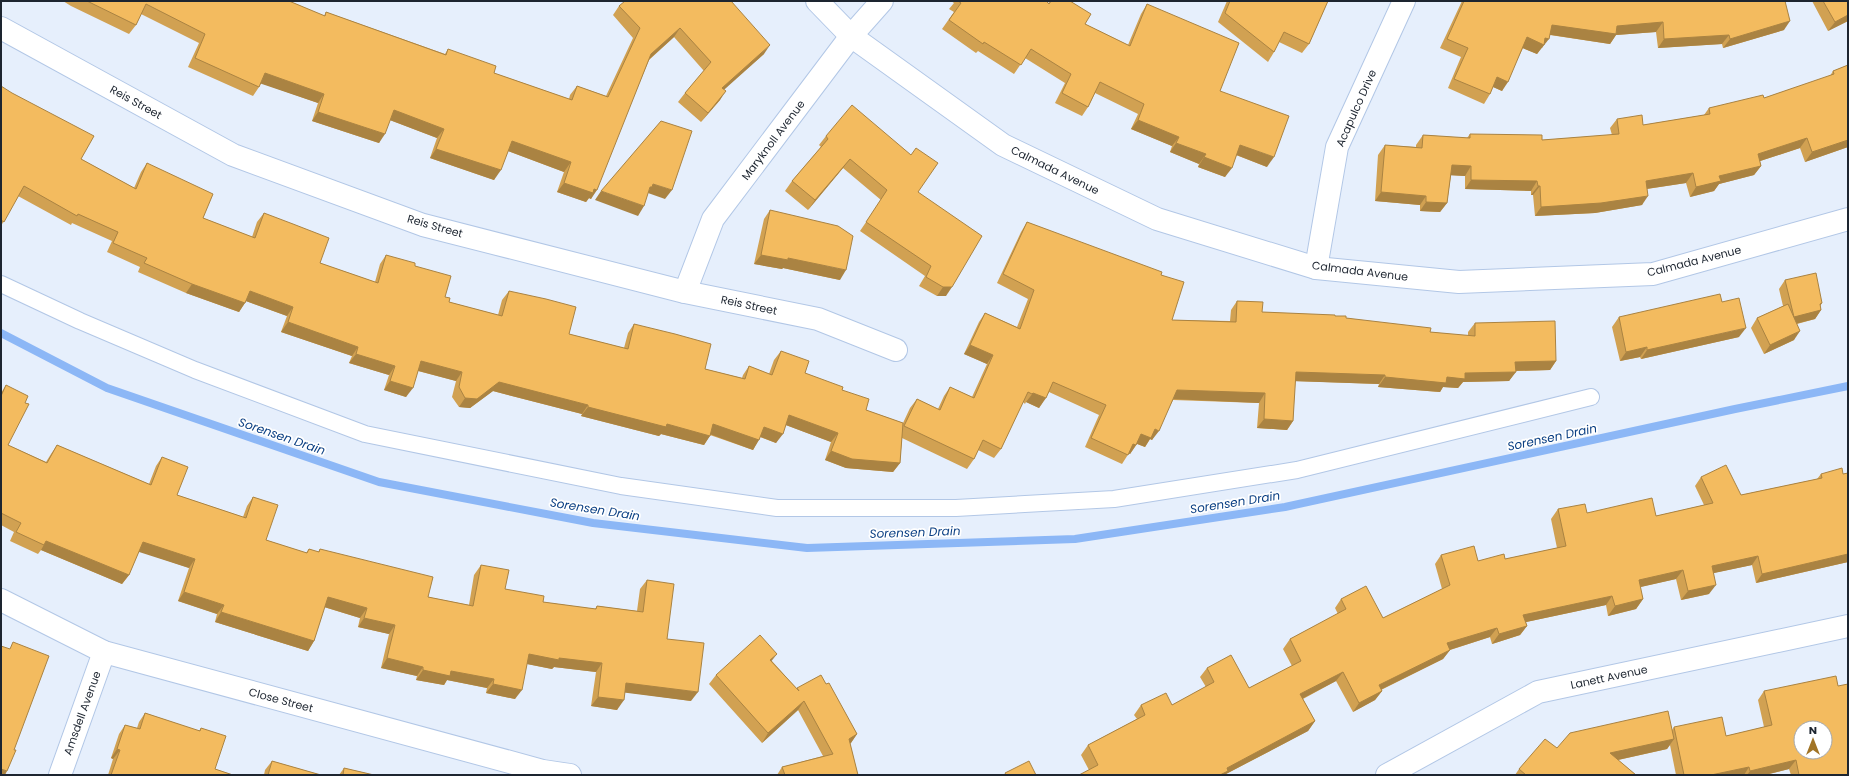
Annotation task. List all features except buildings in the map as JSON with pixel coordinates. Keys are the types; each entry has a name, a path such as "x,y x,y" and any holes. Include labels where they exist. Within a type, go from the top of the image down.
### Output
{"street":[{"name":"Calmada Avenue","path":"817,1 851,36 1003,145 1157,219 1316,268 1459,282 1653,274 1848,219"},
{"name":"Maryknoll Avenue","path":"685,292 713,219 851,36 882,1"},
{"name":"Acapulco Drive","path":"1316,268 1337,147 1404,1"},
{"name":"Reis Street","path":"1,28 233,155 423,225 685,292 818,319 896,350"},
{"name":"Close Street","path":"1,600 104,652 543,771 570,775"},
{"name":"Lanett Avenue","path":"1387,775 1420,768 1538,692 1848,626"},
{"name":"Amsdell Avenue","path":"60,775 104,652"}],"lane":[{"path":"1,284 80,321 195,370 365,434 621,486 777,508 956,508 1114,499 1297,470 1591,397"}],"waterway":[{"name":"Sorensen Drain","path":"1,333 107,388 379,482 593,523 807,548 1075,539 1285,507 1735,409 1848,386"}]}
